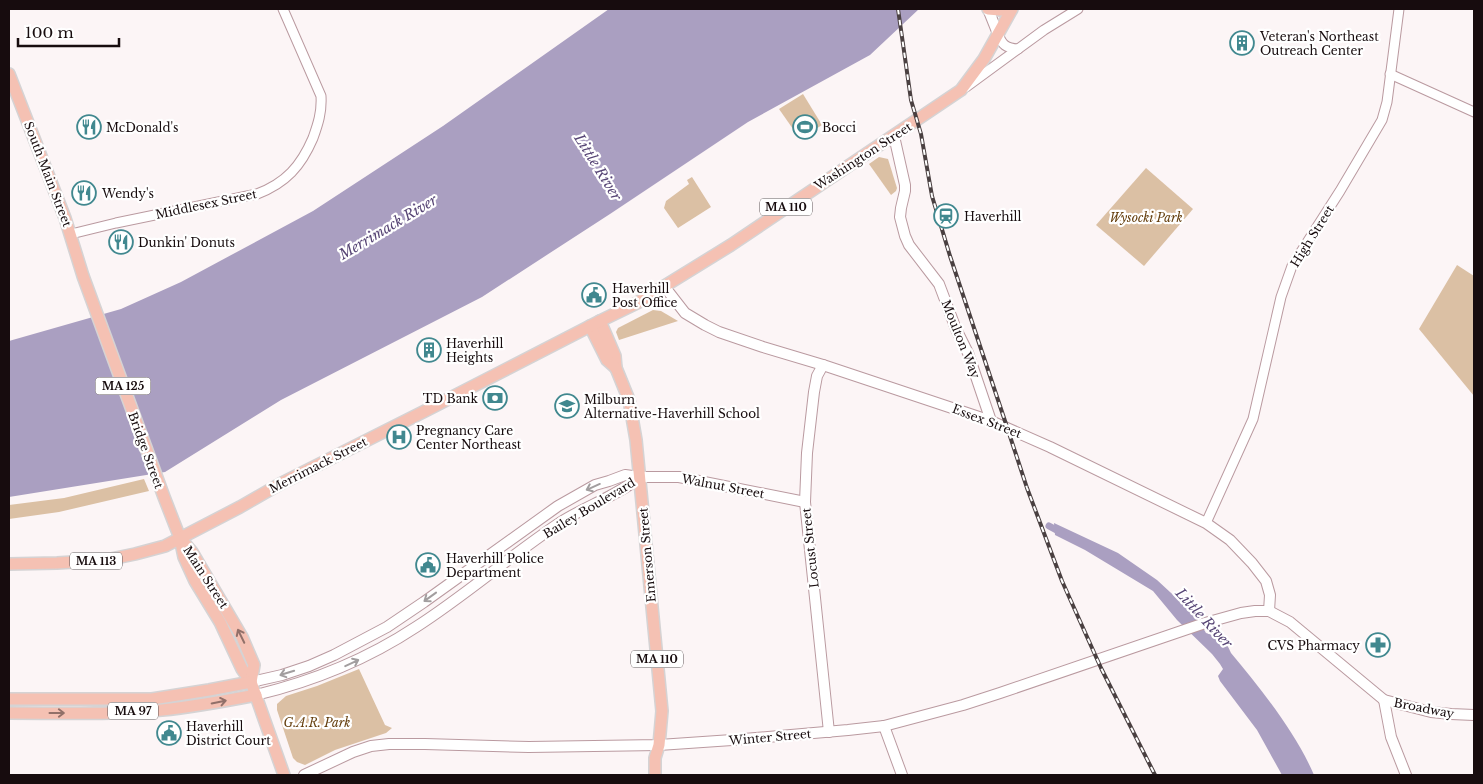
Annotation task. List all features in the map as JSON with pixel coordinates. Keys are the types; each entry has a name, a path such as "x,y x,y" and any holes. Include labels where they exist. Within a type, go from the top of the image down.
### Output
{"main road":[{"path":"998,34 988,9 1006,9"},
{"name":"MA 110","path":"998,34 1012,9"},
{"name":"Washington Street","path":"664,286 961,90 980,65 998,34"},
{"name":"South Main Street","path":"9,74 71,234 83,276"},
{"name":"Moulton Way","path":"894,136 905,191 901,208 902,227 909,244 936,279 968,353 991,421"},
{"name":"Bridge Street","path":"83,276 180,538"},
{"name":"MA 110","path":"595,323 637,303 664,286"},
{"name":"Essex Street","path":"664,286 685,313 705,326 759,346 823,365 991,421 1050,447 1206,523 1230,540 1266,581 1270,595 1269,611"},
{"name":"Emerson Street","path":"595,323 607,360 616,368 631,409 640,477 662,711 659,745"},
{"name":"Merrimack Street","path":"180,538 280,484 595,323"},
{"name":"Locust Street","path":"823,365 817,376 814,392 807,453 805,502 828,732"},
{"name":"Bailey Boulevard","path":"251,682 282,675 334,656 404,616 558,506 595,485 625,475 640,477"},
{"name":"Walnut Street","path":"640,477 666,476 686,478 805,502"},
{"name":"Bailey Boulevard","path":"256,695 288,688 331,672 380,649 422,623 561,522 628,487 640,477"},
{"name":"MA 113","path":"9,564 74,562 121,557 165,546 180,538"},
{"name":"Main Street","path":"180,538 184,557 195,581 220,622 242,669 251,682 284,775"},
{"name":"Winter Street","path":"304,775 353,752 371,746 389,744 529,747 659,745 884,726 986,698 1204,623 1241,613 1269,611"},
{"name":"Broadway","path":"1269,611 1290,622 1384,700 1428,711 1474,715"},
{"name":"MA 97","path":"9,699 152,698 251,682"},
{"name":"MA 97","path":"9,713 162,710 256,695"},
{"path":"1384,700 1390,737 1406,775"},
{"path":"884,726 902,775"},
{"name":"MA 110","path":"655,775 655,758 659,745"}],"street":[{"name":"Middlesex Street","path":"71,234 257,194 269,189 287,177 302,160 318,123 321,112 321,96 283,9"},
{"name":"Washington Street","path":"961,90 1044,30 1078,9"},
{"name":"High Street","path":"1206,523 1253,419 1281,297 1292,266 1340,191 1382,120 1387,102 1399,9"},
{"path":"998,34 1002,43 1008,48 1018,49"},
{"path":"1390,74 1474,112"}],"green space":[{"path":"803,94 822,125 800,139 779,109"},
{"path":"879,157 888,159 897,188 891,195 869,164"},
{"name":"Wysocki Park","path":"1146,168 1193,209 1144,266 1096,225"},
{"path":"692,177 711,207 678,228 664,208 666,201 689,184 687,180"},
{"path":"1457,265 1474,276 1474,396 1419,329"},
{"path":"653,310 661,311 678,321 619,340 616,332 618,328"},
{"path":"144,479 149,491 59,512 9,519 9,505 64,498"},
{"name":"G.A.R. Park","path":"359,669 385,725 392,728 386,733 335,750 305,765 297,762 293,758 277,710 277,704 286,696"}],"water":[{"name":"Merrimack River","path":"609,9 919,9 870,55 748,122 482,297 281,400 165,472 9,497 9,341 121,309 181,282 313,211 443,126"},
{"path":"1054,523 1118,553 1157,580 1196,616 1206,633 1225,642 1231,653 1288,727 1314,775 1282,775 1257,730 1220,681 1218,676 1223,669 1212,654 1177,620 1153,591 1085,550 1055,535"}],"waterway":[{"name":"Little River","path":"1049,526 1062,533"}],"railway":[{"path":"898,9 911,100 921,134 932,196 1027,488 1062,581 1101,668 1155,775"}],"place":[{"name":"Veteran's Northeast Outreach Center","path":"1242,43"},
{"name":"McDonald's","path":"89,127"},
{"name":"Bocci","path":"805,127"},
{"name":"Wendy's","path":"84,193"},
{"name":"Haverhill","path":"946,216"},
{"name":"Dunkin' Donuts","path":"121,242"},
{"name":"Haverhill Post Office","path":"594,295"},
{"name":"Haverhill Heights","path":"429,350"},
{"name":"TD Bank","path":"495,398"},
{"name":"Milburn Alternative-Haverhill School","path":"567,406"},
{"name":"Pregnancy Care Center Northeast","path":"399,437"},
{"name":"Haverhill Police Department","path":"428,565"},
{"name":"CVS Pharmacy","path":"1378,645"},
{"name":"Haverhill District Court","path":"169,733"}]}
